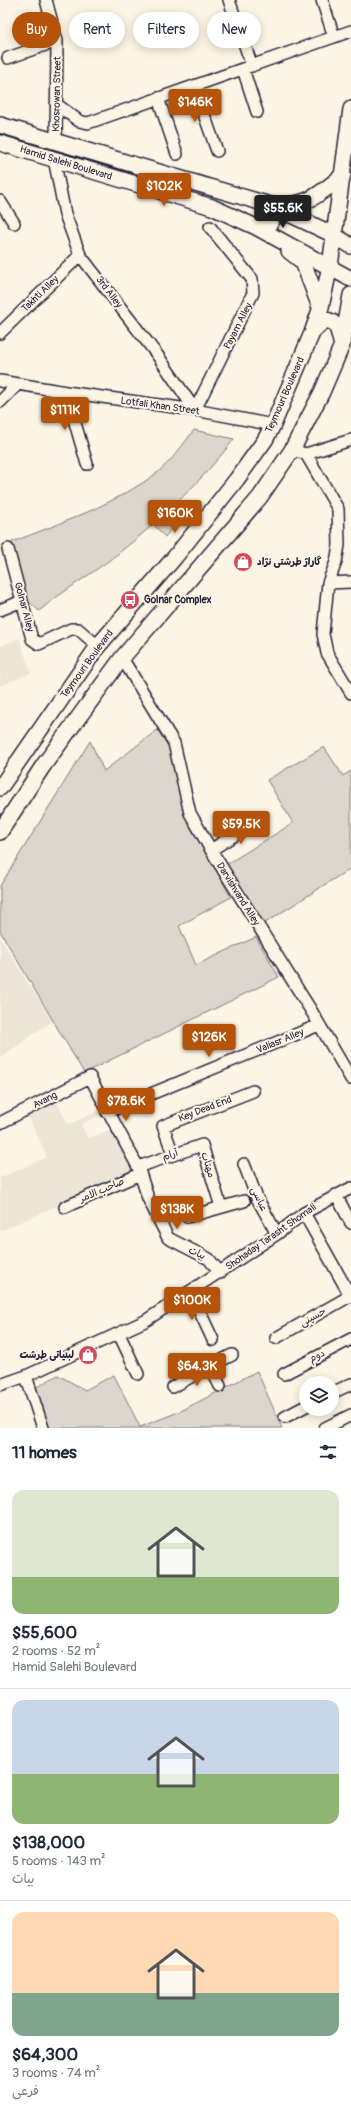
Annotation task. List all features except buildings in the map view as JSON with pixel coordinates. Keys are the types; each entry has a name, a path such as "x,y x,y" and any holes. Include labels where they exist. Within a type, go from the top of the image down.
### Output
{"main road":[{"name":"Teymouri Boulevard","path":"0,788 98,646 175,557 237,480 266,440 312,333 320,307 330,266 351,109"},
{"name":"Hamid Salehi Boulevard","path":"0,125 270,205 334,235 351,246"},
{"name":"Hamid Salehi Boulevard","path":"0,143 212,207 256,227 330,266 351,279"},
{"path":"256,227 266,227 272,221 273,212 270,205 285,206 303,203 320,194 343,175 346,189 351,195"},
{"path":"256,227 303,262 320,307"},
{"path":"0,832 43,766 122,658 299,452 322,392 347,340 351,295"},
{"path":"312,333 325,320 331,321 336,325 347,340"}],"street":[{"name":"Khosrowan Street","path":"46,0 49,12"},
{"path":"229,0 247,67 257,112"},
{"path":"322,0 334,37"},
{"path":"56,104 79,121 88,123 351,31"},
{"path":"8,58 37,48"},
{"name":"Khosrowan Street","path":"56,142 57,48"},
{"path":"194,86 217,151"},
{"path":"158,98 177,154"},
{"name":"3rd Alley","path":"54,159 65,214 80,255 158,356 195,410"},
{"path":"0,201 14,223"},
{"name":"Payam Alley","path":"195,410 253,293 252,280 210,227"},
{"name":"Takhti Alley","path":"0,333 80,255"},
{"name":"Lotfali Khan Street","path":"0,381 16,385 195,410 273,425"},
{"path":"0,402 16,385"},
{"path":"66,392 87,464"},
{"path":"351,440 299,452 338,509 339,546 328,582 323,634 324,645 333,665 351,692"},
{"name":"Golnar Alley","path":"8,549 32,639 39,644 71,630 78,629 98,646"},
{"path":"328,582 351,582"},
{"path":"0,610 22,601"},
{"name":"Darvishvand Alley","path":"122,658 174,743 190,813 211,850 320,1025 351,1079"},
{"path":"211,850 258,820"},
{"name":"Valiasr Alley","path":"107,1112 320,1025"},
{"name":"بیات","path":"90,1077 139,1171 148,1198 168,1238 209,1259 220,1272"},
{"name":"Avang","path":"0,1123 90,1077"},
{"name":"Key Dead End","path":"173,1154 163,1126 253,1091"},
{"name":"آرام","path":"139,1171 173,1154 202,1145"},
{"name":"مهتاب","path":"202,1145 221,1207"},
{"name":"عباسی","path":"244,1164 256,1198 278,1234"},
{"name":"صاحب الامر","path":"65,1207 139,1171"},
{"name":"Shohaday Tarasht Shomali","path":"0,1385 26,1376 145,1322 278,1234 304,1213 351,1188"},
{"path":"336,1195 351,1223"},
{"path":"187,1217 244,1201"},
{"path":"304,1213 351,1297"},
{"path":"191,1292 213,1340"},
{"name":"حسینی","path":"276,1338 351,1297"},
{"path":"119,1334 138,1374"},
{"name":"دوم","path":"284,1374 351,1339"},
{"path":"173,1386 232,1355"},
{"path":"210,1366 220,1386"},
{"path":"26,1376 42,1428"},
{"path":"339,1390 351,1384"},
{"path":"285,1417 299,1410"},
{"path":"325,1428 351,1415"}],"shaded area":[{"path":"194,430 234,439 195,485 151,526 110,560 59,595 39,611 25,598 12,542 88,512 142,483 158,472 168,462"},
{"path":"170,512 178,519 165,537 155,526"},
{"path":"19,638 31,673 0,686 0,647"},
{"path":"157,730 170,747 185,816 231,897 179,926 196,965 256,937 279,977 84,1073 0,931 0,886 90,741 104,771"},
{"path":"324,747 343,776 351,771 351,868 262,925 224,866 293,823 267,780"},
{"path":"0,938 52,1021 0,1058"},
{"path":"54,1096 68,1125 103,1109 105,1113 81,1124 88,1139 114,1128 137,1171 0,1231 0,1178 47,1157 27,1113"},
{"path":"257,1371 282,1428 49,1428 35,1388 58,1375 85,1390 114,1375 140,1427 181,1411"}],"place":[{"name":"گاراژ طرشتی نژاد","path":"243,562"},
{"name":"Golnar Complex","path":"130,600"},
{"name":"لبنیاتی طرشت","path":"88,1355"}]}
